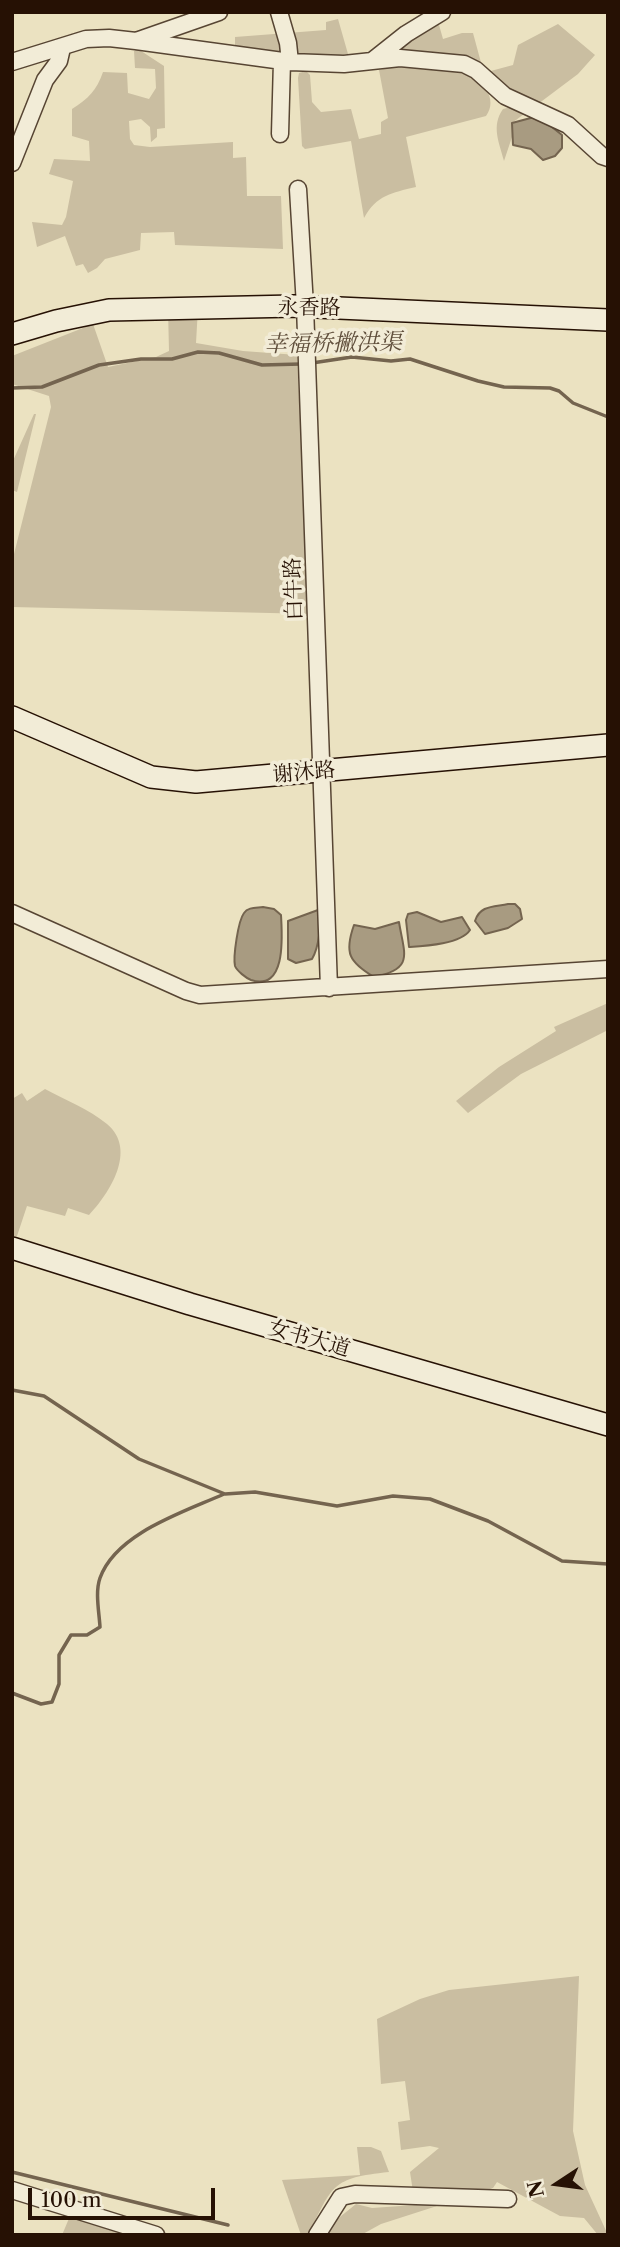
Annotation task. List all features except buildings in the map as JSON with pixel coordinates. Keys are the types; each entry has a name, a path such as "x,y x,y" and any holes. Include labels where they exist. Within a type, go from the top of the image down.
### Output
{"main road":[{"name":"永香路","path":"12,334 109,310 305,306 608,320"},
{"name":"谢沐路","path":"12,717 151,777 196,782 608,745"},
{"name":"女书大道","path":"12,1248 190,1304 608,1425"}],"street":[{"path":"136,41 219,12"},
{"path":"279,12 288,43 280,134"},
{"path":"371,61 442,12"},
{"path":"12,62 86,39 109,38 286,62 344,64 400,58 464,64 476,70 501,94 568,125 608,158"},
{"path":"12,163 46,80 59,61 62,48"},
{"name":"白牛路","path":"298,189 305,306 329,988"},
{"path":"12,913 200,995 608,969"},
{"path":"12,2190 156,2235"},
{"path":"317,2235 341,2197 355,2194 508,2199"}],"shaded area":[{"path":"437,18 443,39 462,33 473,33 483,70 487,72 513,65 518,45 558,24 595,55 578,74 534,107 459,58 434,53 384,57"},
{"path":"338,19 348,54 305,56 235,45 235,37 326,30 326,22"},
{"path":"138,49 164,66 165,128 157,129 157,137 151,142 150,127 141,119 129,121 130,139 134,145 150,147 233,142 233,158 246,157 247,196 281,196 283,249 175,245 174,232 141,233 140,250 105,259 88,273 83,264 76,266 65,236 37,247 32,222 62,225 73,181 49,174 54,159 90,161 89,141 72,136 72,109 91,94 103,72 127,73 128,93 149,99 156,88 155,69 135,68 134,51"},
{"path":"407,64 452,68 471,75 487,90 490,109 486,116 406,137 416,187 386,196 374,204 364,218 351,141 305,149 302,146 299,73 306,71 310,75 312,102 321,112 351,109 359,139 381,134 381,122 388,118 379,70"},
{"path":"511,107 524,114 512,123 512,137 504,161 497,134 497,122 503,109"},
{"path":"538,116 562,135 562,148 555,156 543,160 531,149 513,145 512,123"},
{"path":"198,308 196,343 243,351 297,355 299,400 318,401 313,614 12,607 12,562 51,407 49,396 12,384 12,356 93,324 108,367 156,357 169,351 168,309"},
{"path":"34,414 17,492 12,490 12,463"},
{"path":"515,904 520,909 522,919 508,928 485,934 475,921 480,912"},
{"path":"263,907 274,909 281,915 282,935 277,970 271,978 263,981 251,980 236,968 235,947 244,913"},
{"path":"318,910 319,935 312,959 296,963 288,959 288,921"},
{"path":"417,912 441,922 462,917 470,930 451,941 409,947 406,920 408,914"},
{"path":"399,922 404,951 401,965 387,974 374,977 351,956 349,943 354,925 375,929"},
{"path":"608,1003 608,1030 521,1074 468,1113 456,1101 499,1067 556,1031 554,1027"},
{"path":"45,1089 85,1109 107,1124 116,1135 120,1146 120,1159 112,1184 89,1215 68,1208 65,1216 27,1206 17,1236 14,1236 12,1099 22,1093 27,1101"},
{"path":"579,1976 573,2131 585,2185 608,2235 598,2235 584,2218 560,2216 497,2182 493,2188 381,2224 361,2235 323,2235 325,2229 356,2204 372,2208 415,2205 410,2172 439,2148 430,2146 401,2150 398,2122 410,2120 405,2081 381,2084 377,2019 420,1999 449,1990"},
{"path":"357,2147 371,2147 381,2151 389,2172 344,2181 329,2195 308,2235 301,2235 282,2180 360,2175"},
{"path":"73,2209 159,2235 62,2235"}],"waterway":[{"name":"幸福桥撇洪渠","path":"12,388 42,387 99,365 141,359 172,359 198,352 219,353 262,365 301,364"},
{"name":"幸福桥撇洪渠","path":"312,363 352,357 391,361 410,359 504,387 550,388 559,391 573,403 608,417"},
{"path":"12,1390 44,1396 139,1459 225,1494 255,1492 337,1506 393,1496 430,1499 488,1521 562,1561 608,1564"},
{"path":"12,1693 41,1704 52,1702 59,1684 59,1655 71,1635 87,1635 100,1627 98,1589 108,1562 120,1548 153,1526 224,1494"},
{"path":"12,2172 228,2225"}]}
